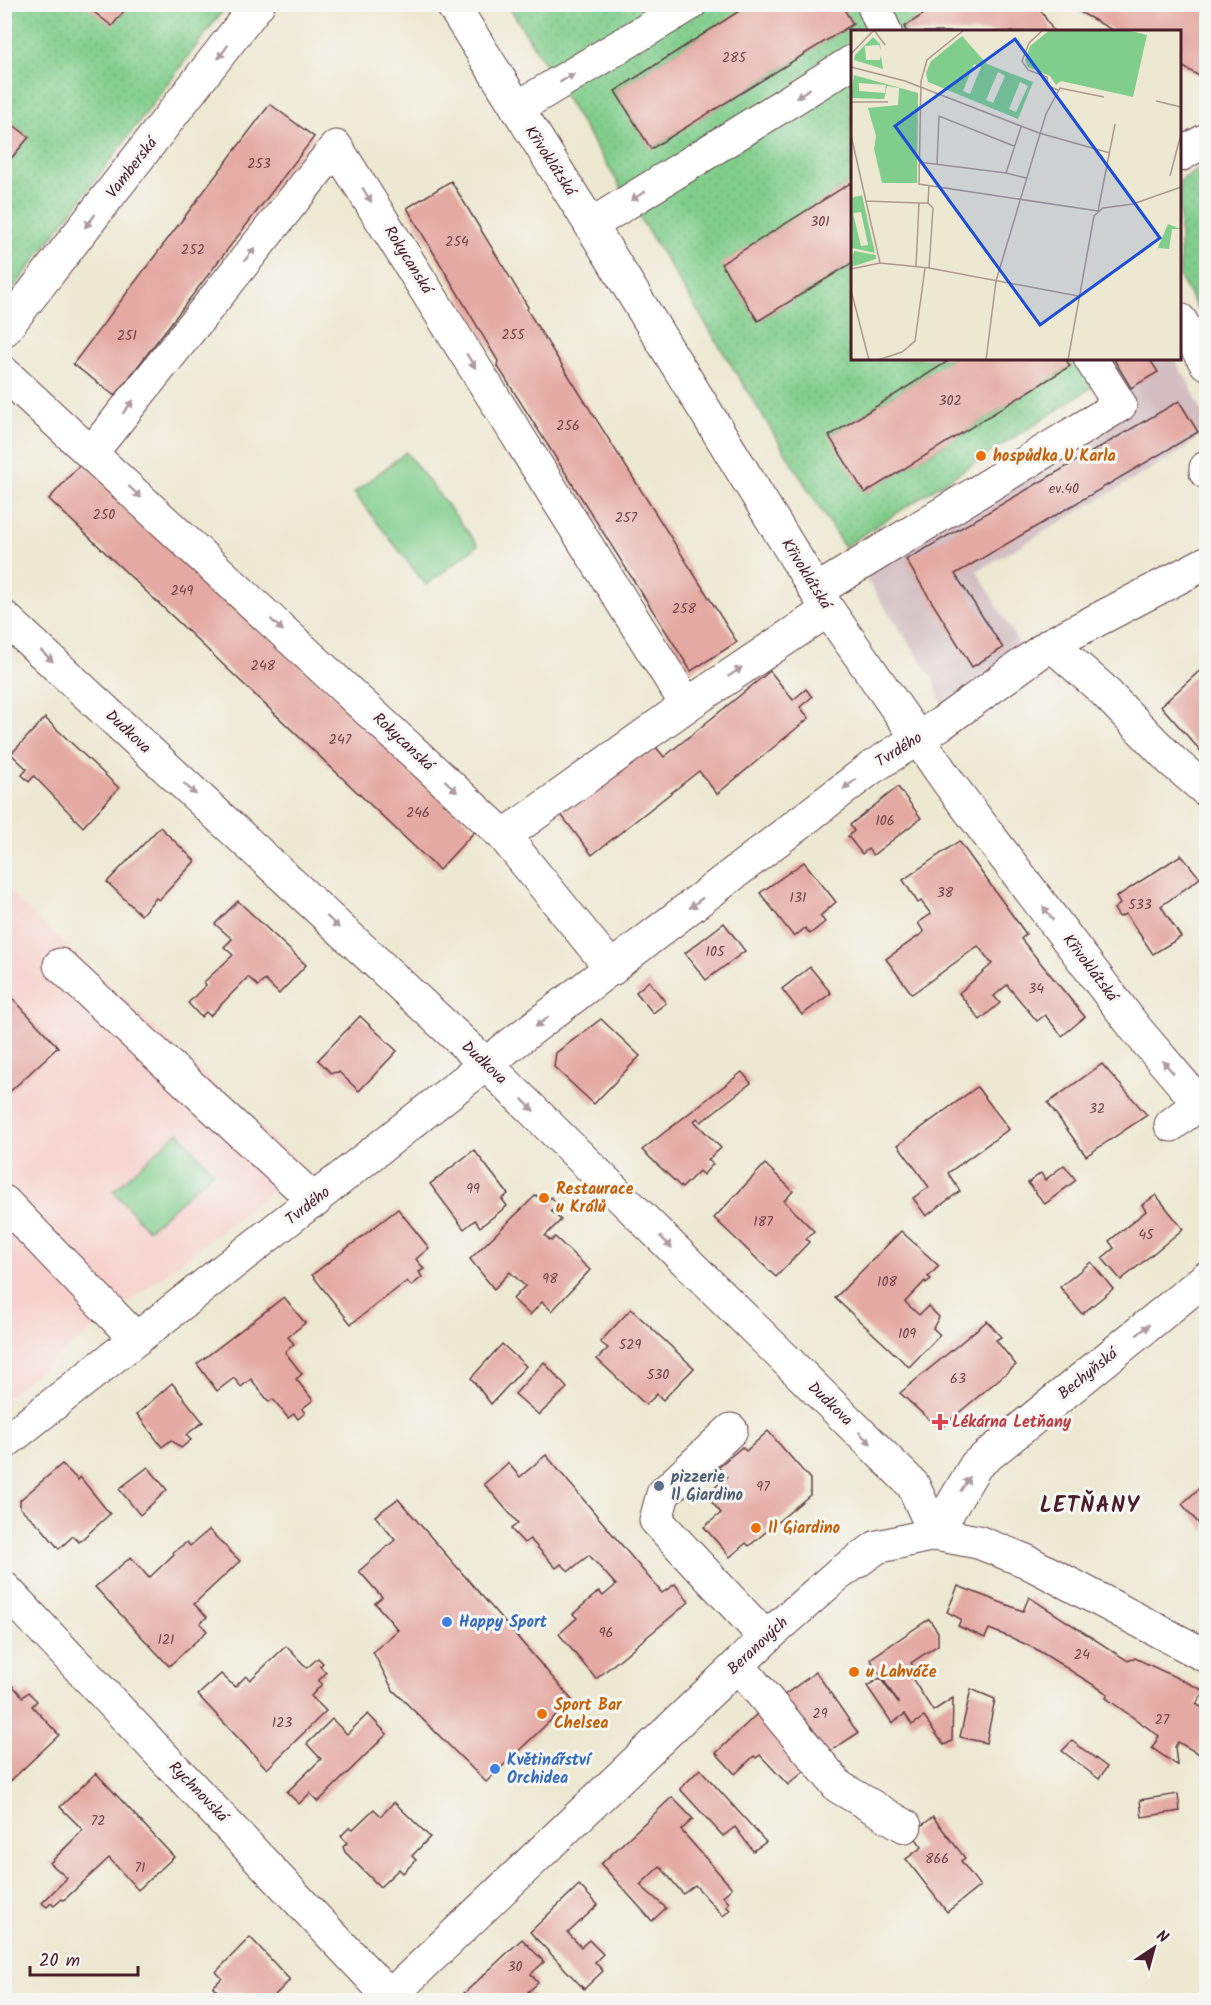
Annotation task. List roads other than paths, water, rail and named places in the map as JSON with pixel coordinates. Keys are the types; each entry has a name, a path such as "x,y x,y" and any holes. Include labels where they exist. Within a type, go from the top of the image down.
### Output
{"street":[{"name":"Vamberská","path":"4,330 258,4"},
{"name":"Křivoklátská","path":"452,4 822,601 916,739 1136,1029 1203,1107"},
{"path":"517,108 690,4"},
{"path":"873,4 884,30"},
{"path":"591,225 851,63"},
{"path":"1181,154 1206,140"},
{"name":"Rokycanská","path":"92,452 336,147 687,705"},
{"path":"1181,323 1206,363"},
{"path":"612,969 504,836 687,705 822,601 1120,405 1091,360"},
{"name":"Rokycanská","path":"4,373 92,452 504,836"},
{"name":"Tvrdého","path":"4,1443 315,1201 486,1064 871,768 1051,644 1206,563"},
{"name":"Dudkova","path":"4,617 486,1064 913,1485 935,1534"},
{"path":"1051,644 1101,688 1172,761 1206,790"},
{"path":"60,964 315,1201"},
{"path":"1171,1125 1203,1107"},
{"path":"4,1202 136,1339"},
{"name":"Bechyňská","path":"935,1534 976,1465 1206,1278"},
{"path":"731,1430 663,1494 656,1520 766,1638"},
{"name":"Beranových","path":"388,1999 766,1638 836,1576 877,1547 935,1534 978,1542 1026,1561 1206,1656"},
{"name":"Rychnovská","path":"4,1588 388,1999"},
{"path":"738,1665 838,1786 905,1826"}],"place":[{"name":"hospůdka U Karla","path":"981,456"},
{"name":"Restaurace u Králů","path":"544,1198"},
{"name":"Lékárna Letňany","path":"940,1422"},
{"name":"pizzerie Il Giardino","path":"659,1486"},
{"name":"Il Giardino","path":"756,1528"},
{"name":"Happy Sport","path":"447,1622"},
{"name":"u Lahváče","path":"854,1672"},
{"name":"Sport Bar Chelsea","path":"542,1714"},
{"name":"Květinářství Orchidea","path":"495,1769"}],"district":[{"name":"LETŇANY","path":"1090,1506"}]}
